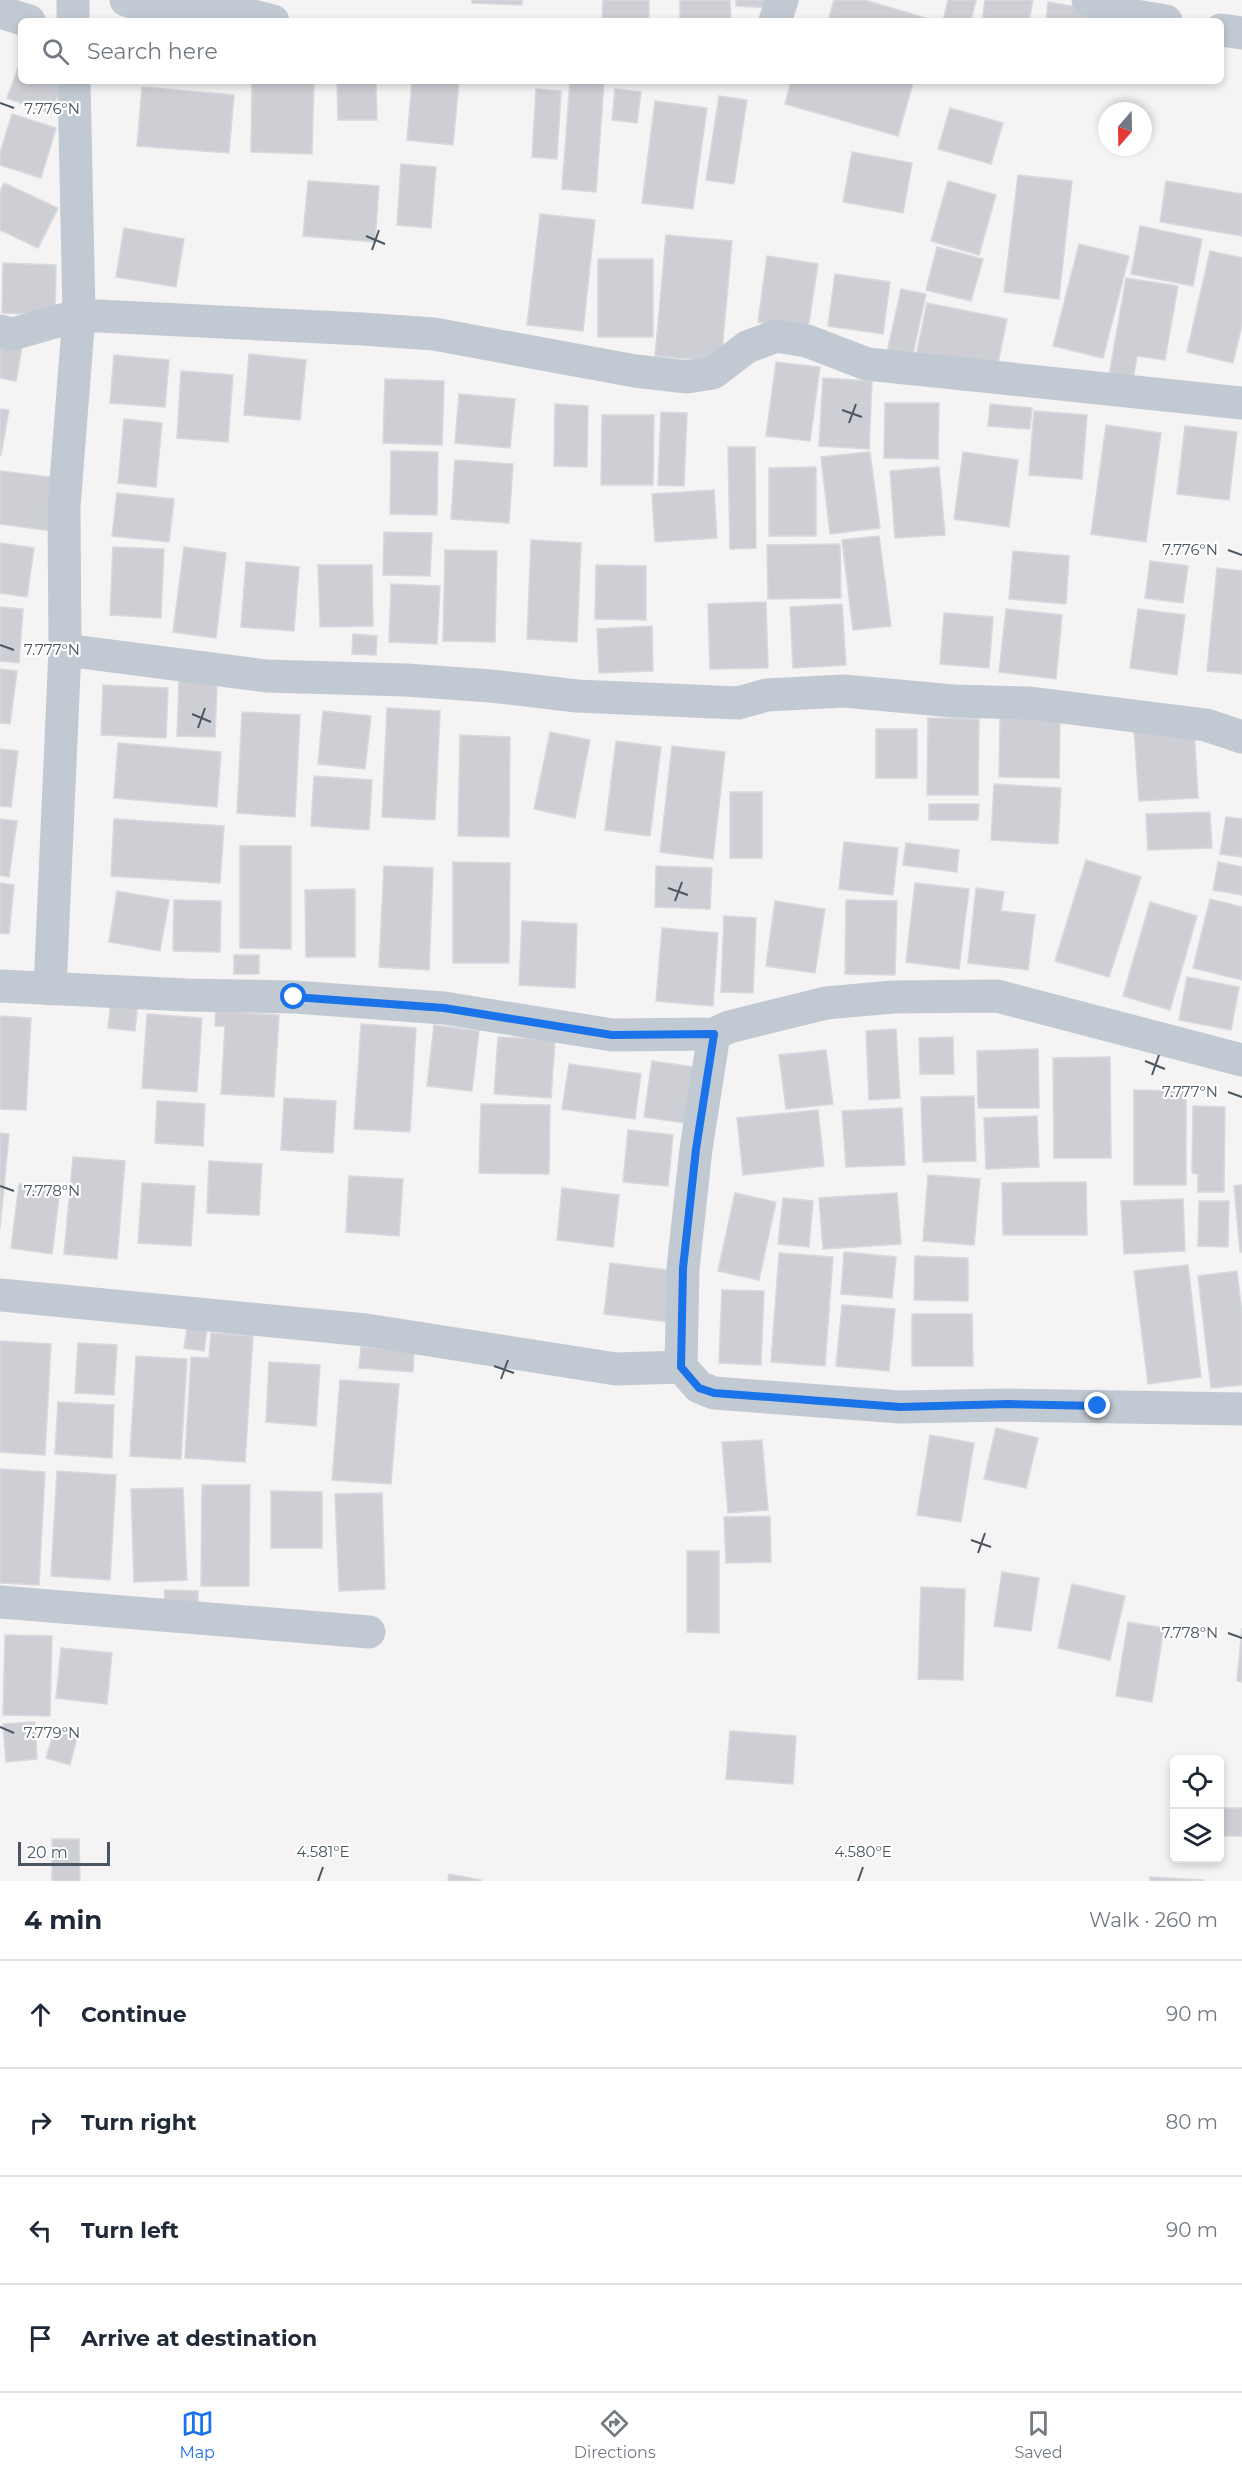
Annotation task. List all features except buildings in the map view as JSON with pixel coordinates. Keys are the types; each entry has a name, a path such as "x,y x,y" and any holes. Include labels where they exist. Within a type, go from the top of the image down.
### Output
{"street":[{"path":"73,0 73,18"},
{"path":"126,0 148,8 220,8 261,18"},
{"path":"776,18 782,0"},
{"path":"1088,0 1117,13 1148,18"},
{"path":"0,12 19,18"},
{"path":"1224,30 1242,33"},
{"path":"50,989 65,651 64,507 80,315 74,84"},
{"path":"0,331 13,334 80,315 434,334 613,367 687,377 713,373 747,347 776,336 807,341 867,364 1242,403"},
{"path":"65,651 266,676 406,680 491,686 577,696 738,703 767,695 844,692 953,701 1030,704 1206,725 1242,737"},
{"path":"0,986 305,998 444,1008 612,1035 714,1034 729,1027 826,1003 893,997 997,996 1242,1060"},
{"path":"714,1034 696,1149 683,1268 681,1367 699,1388 714,1393 900,1407 1008,1404 1242,1409"},
{"path":"0,1295 366,1330 616,1369 681,1367"},
{"path":"0,1602 369,1632"}],"route":[{"path":"294,997 444,1008 612,1035 714,1034 696,1149 683,1268 681,1367 699,1388 714,1393 900,1407 1008,1404 1098,1406"}]}
